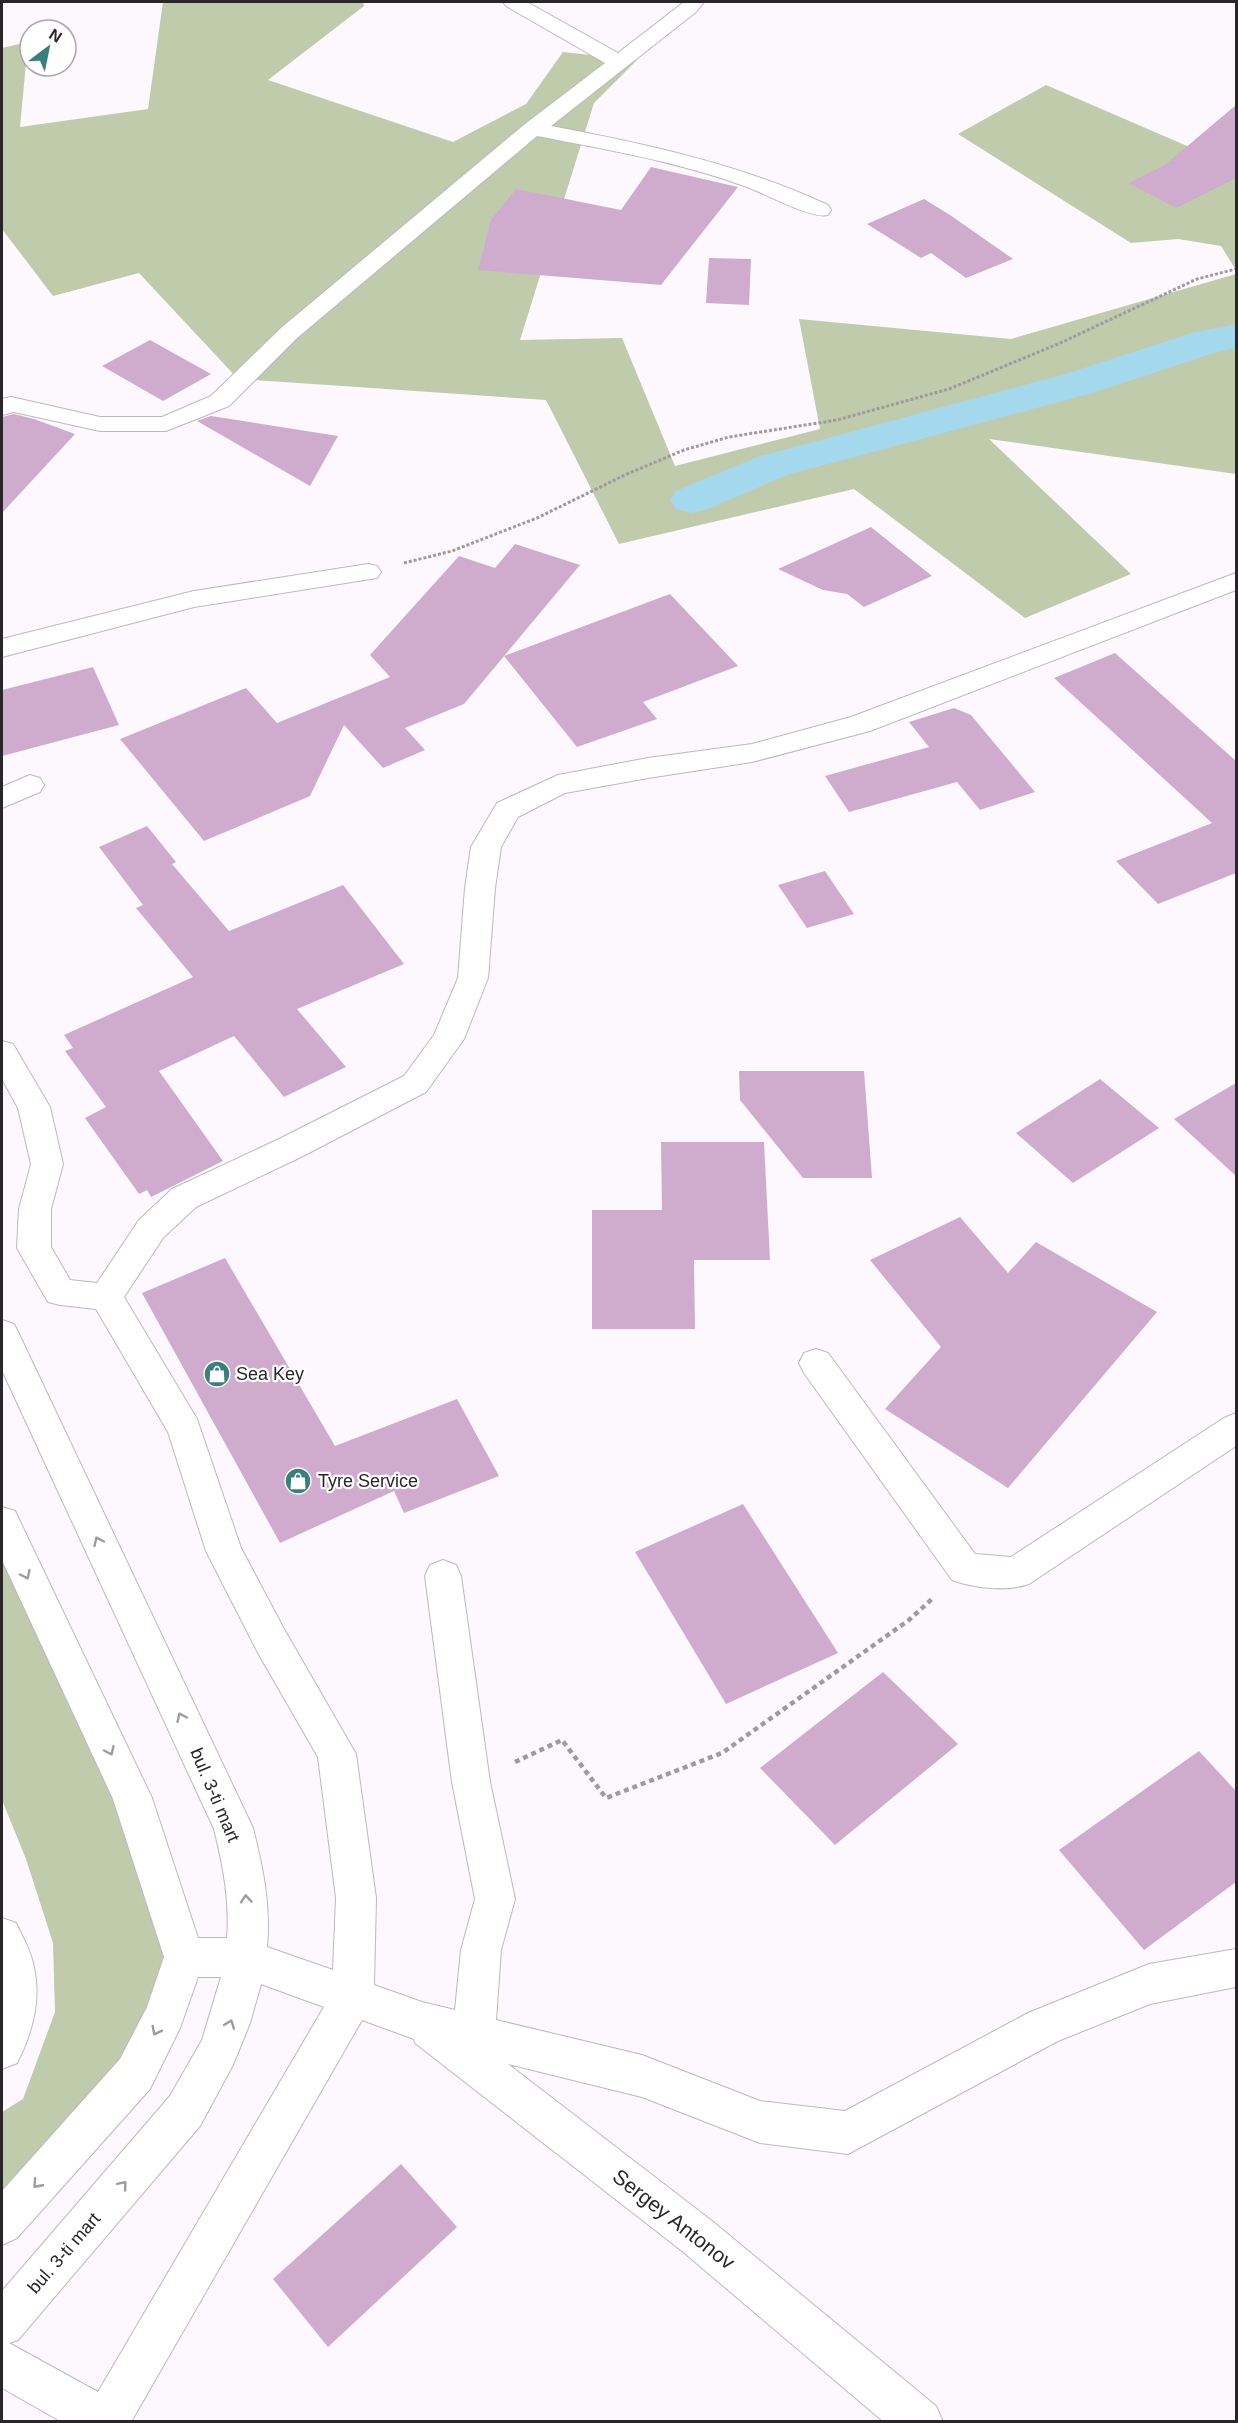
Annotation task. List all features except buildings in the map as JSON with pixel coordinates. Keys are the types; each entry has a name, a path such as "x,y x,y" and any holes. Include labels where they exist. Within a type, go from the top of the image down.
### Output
{"street":[{"path":"513,2 618,62"},
{"path":"4,404 100,424 144,424 166,423 220,401 289,333 533,129 694,2"},
{"path":"533,129 685,161 760,184 819,210"},
{"path":"2,648 194,599 368,572"},
{"path":"106,1297 151,1229 184,1198 291,1148 415,1084 448,1039 473,978 480,888 486,847 507,810 558,785 648,768 752,753 860,724 1236,580"},
{"path":"2,798 30,785"},
{"path":"2,1052 34,1107 47,1164 35,1209 33,1248 60,1292 106,1297"},
{"path":"2,2363 106,2421 353,1997 356,1898 337,1754 271,1641 224,1551 185,1429 106,1297"},
{"name":"bul. 3-ti mart","path":"2,1334 233,1828 245,1877 248,1918 234,2016 216,2061 190,2104 113,2197 2,2324"},
{"path":"816,1363 964,1569 1016,1573 1236,1428"},
{"path":"2,1522 132,1798 184,1957 165,2014 135,2074 2,2223"},
{"path":"443,1576 471,1782 495,1899 481,1950 474,2034"},
{"path":"2,1937 13,1962 17,2000 2,2049"},
{"path":"184,1957 244,1958 422,2022 642,2076 760,2122 848,2133 1042,2027 1149,1984 1236,1968"},
{"name":"Sergey Antonov","path":"422,2022 697,2236 921,2421"}],"path":[{"path":"368,572 452,551 537,518 627,474 684,450 729,437 837,420 949,389 1058,344 1197,279 1236,269"},
{"path":"471,1782 562,1740 606,1798 722,1753 909,1620 964,1569"}],"green space":[{"path":"163,2 363,2 364,6 268,80 453,142 526,104 563,52 637,60 594,103 520,340 622,338 675,466 820,429 799,319 1011,339 1236,274 1236,474 989,439 1131,574 1025,618 854,489 619,544 546,400 238,379 139,273 53,296 2,229 2,48 18,44 18,78 25,78 20,127 148,109"},
{"path":"1046,85 1201,152 1236,146 1236,270 1221,246 1178,239 1131,243 958,134"},
{"path":"2,1522 132,1798 184,1957 135,2074 2,2223 2,2112 23,2099 55,2012 53,1943 26,1859 2,1800"}],"waterway":[{"path":"692,500 772,466 1077,384 1207,342 1236,336"}],"place":[{"name":"Sea Key","path":"217,1374"},
{"name":"Tyre Service","path":"298,1481"}]}
